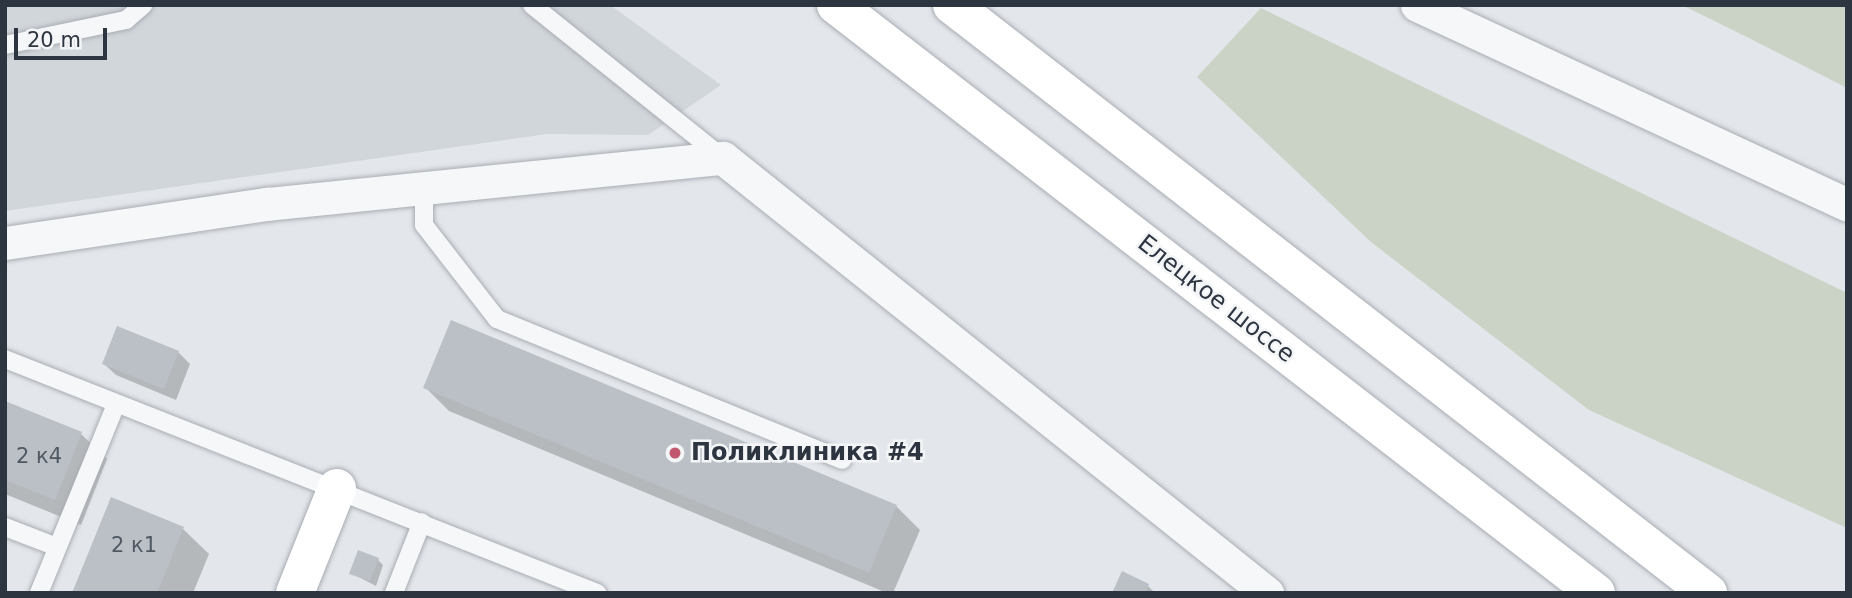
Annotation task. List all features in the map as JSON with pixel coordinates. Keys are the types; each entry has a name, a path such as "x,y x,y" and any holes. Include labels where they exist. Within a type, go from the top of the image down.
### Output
{"main road":[{"name":"Елецкое шоссе","path":"836,5 1596,593"},
{"path":"952,5 1708,593"},
{"path":"295,593 337,488"}],"street":[{"path":"1417,5 1847,205"},
{"path":"5,243 267,204 723,158 1266,593"}],"lane":[{"path":"5,45 126,20 143,5"},
{"path":"531,5 723,158"},
{"path":"424,188 424,226 497,319 842,460"},
{"path":"5,359 597,593"},
{"path":"39,593 116,404"},
{"path":"394,593 422,522"},
{"path":"5,527 57,547"}],"shaded area":[{"path":"5,5 610,5 721,85 648,135 547,134 5,211"}],"green space":[{"path":"1682,5 1847,5 1847,88 1747,37"},
{"path":"1261,8 1847,293 1847,528 1589,410 1371,242 1197,77"}],"building":[{"name":"Поликлиника #4","path":"451,320 897,505 869,573 423,388"},
{"path":"117,326 179,351 164,389 102,364"},
{"path":"5,401 82,432 55,500 5,480"},
{"path":"111,497 184,527 157,593 72,593"},
{"path":"358,550 379,558 370,581 349,574"},
{"path":"1122,571 1149,584 1145,593 1112,593"}],"place":[{"name":"Поликлиника #4","path":"675,453"}]}
